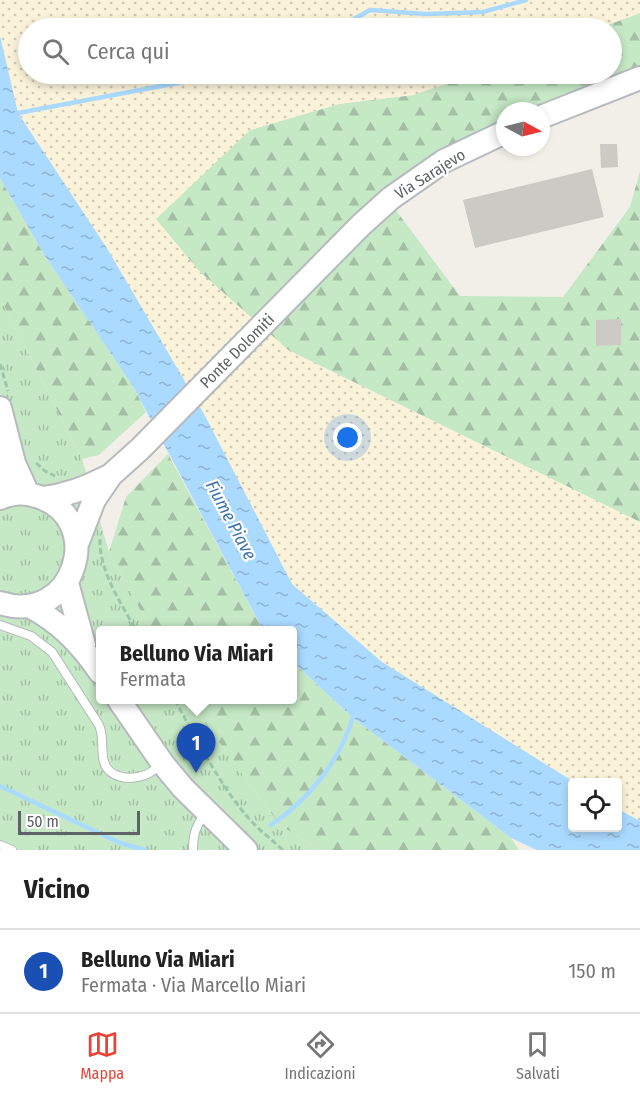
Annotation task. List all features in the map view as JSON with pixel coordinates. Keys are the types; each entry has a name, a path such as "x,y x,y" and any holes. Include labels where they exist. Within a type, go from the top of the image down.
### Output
{"main road":[{"path":"550,113 640,78"},
{"name":"Via Sarajevo","path":"361,225 391,198 444,161 496,136"},
{"name":"Ponte Dolomiti","path":"67,583 75,564 77,544 94,500 111,476 361,225"},
{"path":"0,480 3,466 4,410"},
{"path":"4,410 14,463 36,496 60,509 72,525 77,544"},
{"name":"Ponte Dolomiti","path":"0,498 17,493 64,496 111,476"},
{"path":"0,603 19,607 29,606 50,599 67,583 86,652"},
{"path":"29,606 47,615 66,630 96,666"},
{"path":"122,704 163,764 246,850"}],"lane":[{"path":"0,625 31,636 52,652 99,725 103,734 102,757 113,774 136,777 147,774 163,764"},
{"path":"193,850 196,825 207,812"},
{"path":"0,845 12,850"}],"path":[{"path":"0,364 4,410"},
{"path":"32,460 45,471 57,476"},
{"path":"101,534 102,557 111,583 134,626"},
{"path":"178,704 238,805 253,823 283,850"}],"green space":[{"path":"640,13 640,73 622,80 622,20"},
{"path":"446,84 611,84 550,108 550,102 496,102 496,131 383,193 460,296 563,297 630,207 640,171 640,522 288,350 200,272 155,219 250,130 339,104 413,95"},
{"path":"0,178 45,256 134,388 146,412 99,455 82,459 0,298"},
{"path":"0,298 82,459 109,552 149,626 96,626 96,704 191,704 280,825 320,850 0,850"},
{"path":"168,454 261,626 149,626 109,552 126,497"},
{"path":"297,666 352,717 511,838 519,850 320,850 280,825 191,704 297,704"}],"sand":[{"path":"0,0 640,0 640,13 622,20 18,18 18,84 446,84 413,95 339,104 250,130 156,219 200,272 288,350 640,522 640,821 622,811 622,778 568,778 382,662 292,584 204,414 108,250 18,113 0,36"}],"water":[{"name":"Fiume Piave","path":"0,36 18,113 108,250 204,414 292,584 382,662 568,778 568,832 622,832 622,811 640,821 640,850 537,850 511,838 352,717 297,666 297,626 261,626 134,388 45,256 0,178"}],"building":[{"path":"600,144 617,144 618,167 601,168"},
{"path":"592,169 604,217 475,248 463,200"},
{"path":"621,319 621,345 596,346 596,320"}],"waterway":[{"path":"356,18 370,10 426,14 483,12 526,0"},
{"path":"17,117 18,113 172,84"},
{"path":"271,825 299,803 322,777 341,747 354,714"},
{"path":"0,786 120,843 145,850"}],"place":[{"name":"Belluno Via Miari","path":"196,773"}]}
